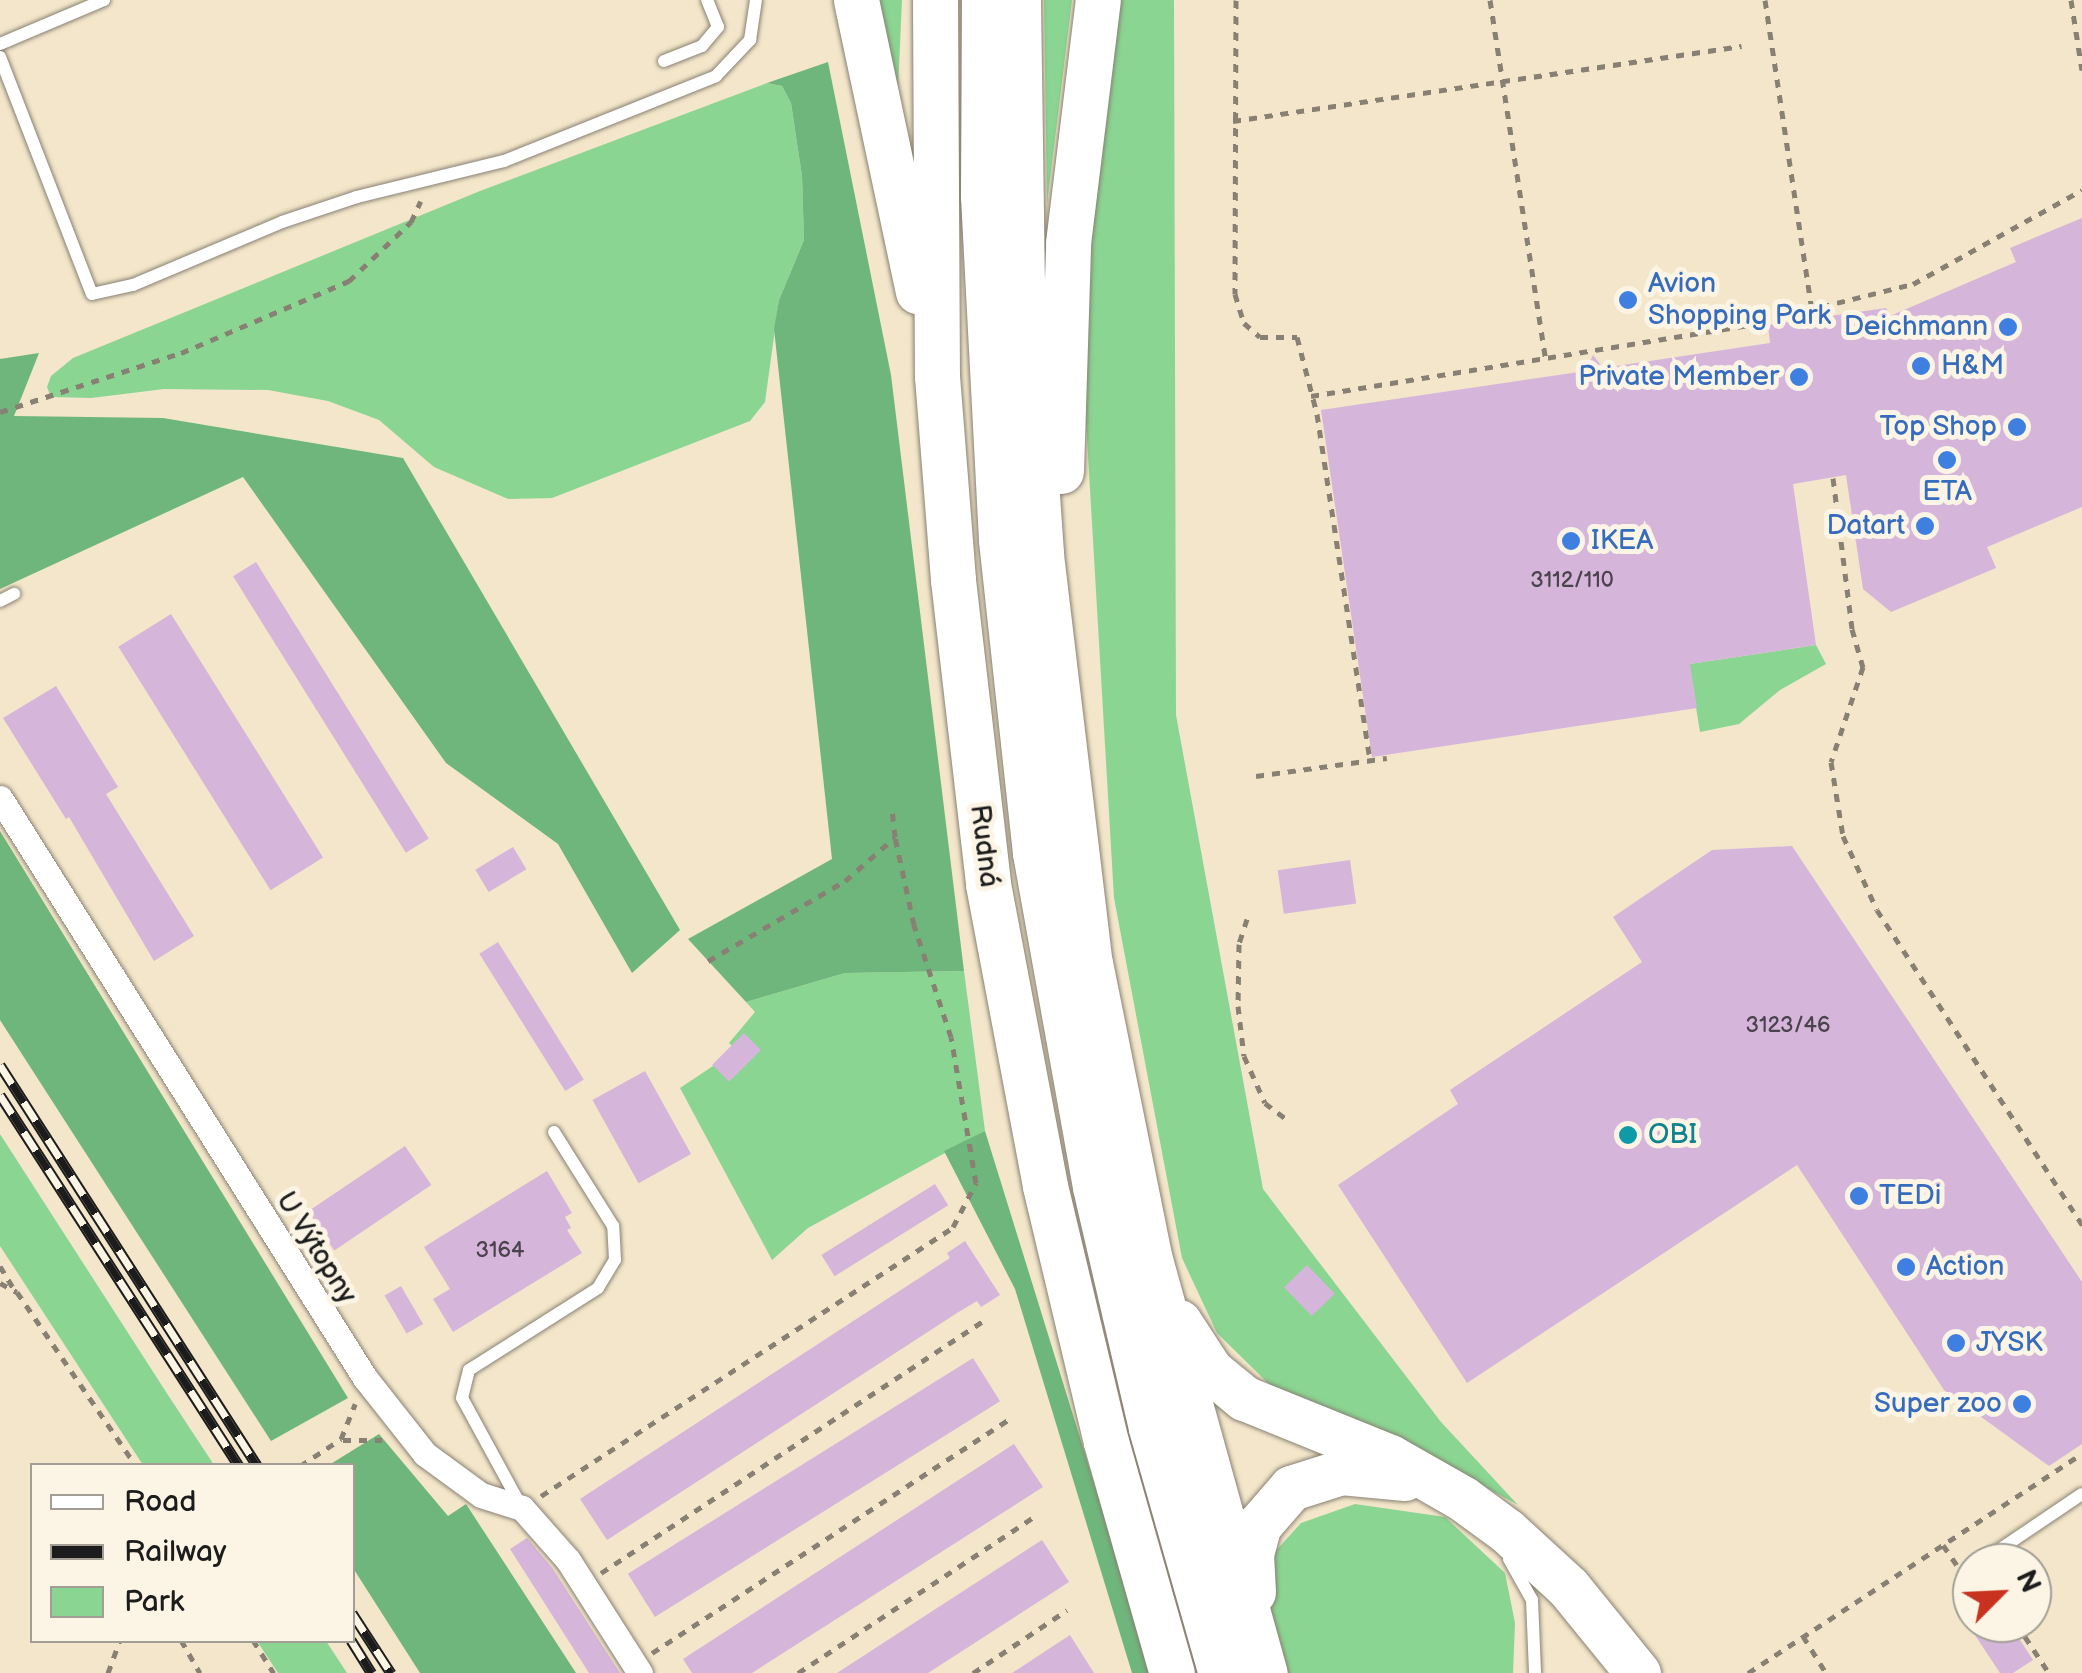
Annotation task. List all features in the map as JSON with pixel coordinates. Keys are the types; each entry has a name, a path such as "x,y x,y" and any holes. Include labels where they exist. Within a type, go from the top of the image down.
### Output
{"highway":[{"path":"856,0 937,376"},
{"name":"Rudná","path":"935,0 937,376 953,580 988,884 1050,1204 1106,1442 1172,1673"},
{"name":"Rudná","path":"984,0 983,196 1001,540 1036,853 1096,1188 1151,1428 1248,1666"},
{"path":"1018,0 1022,281 1041,554 1068,808 1090,963 1149,1256 1248,1666"},
{"path":"1068,808 1058,564 1068,262 1098,0"},
{"path":"1149,1256 1186,1334 1222,1381 1261,1408 1377,1451 1447,1490 1507,1531 1568,1587 1638,1673"},
{"path":"1248,1666 1251,1554 1258,1525 1275,1500 1299,1483 1341,1472 1447,1490"}],"street":[{"name":"U Výtopny","path":"0,798 365,1378 426,1454 481,1495 522,1508"},
{"path":"522,1508 584,1584 638,1669"}],"lane":[{"path":"0,44 104,0"},
{"path":"664,61 702,46 718,27 706,0"},
{"path":"0,57 92,294 133,285 300,216 519,156 716,76 750,40 756,0"},
{"path":"0,601 14,594"},
{"path":"522,1508 462,1398 469,1370 598,1288 614,1260 613,1226 554,1132"},
{"path":"1447,1490 1493,1538"},
{"path":"2009,1543 2082,1494"},
{"path":"1503,1552 1524,1580 1532,1600 1535,1673"}],"path":[{"path":"1236,0 1234,294 1244,323 1260,337 1297,337 1312,396 1370,761"},
{"path":"1490,0 1546,357"},
{"path":"1766,0 1813,318"},
{"path":"2071,0 2082,70"},
{"path":"1233,121 1742,46"},
{"path":"0,412 180,353 349,281 410,222 432,179"},
{"path":"1312,396 1744,326 1912,284 2082,190"},
{"path":"1833,478 1852,629 1863,667 1831,762 1843,836 1877,910 2082,1225"},
{"path":"1256,776 1387,758"},
{"path":"522,1508 954,1227 976,1183 951,1037 914,925 892,808"},
{"path":"708,961 845,881 895,837"},
{"path":"1246,919 1239,944 1238,1006 1244,1056 1265,1104 1289,1122"},
{"path":"0,1266 134,1463"},
{"path":"0,1283 17,1292"},
{"path":"584,1584 983,1322"},
{"path":"340,1440 365,1378"},
{"path":"638,1669 1009,1419"},
{"path":"305,1463 340,1440 414,1439"},
{"path":"1748,1673 2082,1454"},
{"path":"798,1673 1035,1516"},
{"path":"1943,1544 1952,1557"},
{"path":"972,1673 1067,1610"},
{"path":"1803,1636 1826,1673"},
{"path":"108,1673 119,1643"},
{"path":"182,1643 200,1673"},
{"path":"255,1643 274,1673"},
{"path":"2029,1643 2049,1673"}],"green space":[{"path":"879,0 902,0 897,112"},
{"path":"1044,0 1072,0 1047,204"},
{"path":"1118,0 1174,0 1176,715 1263,1189 1441,1422 1518,1505 1371,1425 1272,1387 1217,1333 1182,1258 1114,898 1081,336"},
{"path":"828,62 891,375 964,971 845,973 746,1002 688,939 832,859 774,329 779,300 804,240 802,176 791,103 782,86 767,83"},
{"path":"767,83 782,86 791,103 802,176 804,240 779,300 765,402 750,421 552,498 508,499 434,467 379,420 328,401 268,390 164,389 91,398 51,397 47,387 51,376 73,358 480,191"},
{"path":"39,353 14,416 163,418 403,458 680,930 632,973 558,844 446,763 243,477 0,589 0,359"},
{"path":"1816,645 1826,664 1780,690 1739,724 1700,732 1689,664"},
{"path":"0,831 348,1398 271,1441 0,1020"},
{"path":"964,971 985,1131 808,1228 772,1260 680,1088 713,1066 732,1046 729,1043 755,1012 746,1002 845,973"},
{"path":"985,1131 1153,1673 1132,1673 1015,1289 944,1151"},
{"path":"0,1134 213,1463 142,1463 0,1246"},
{"path":"379,1434 448,1516 466,1504 576,1673 420,1673 355,1571 355,1463 332,1463"},
{"path":"1355,1504 1445,1517 1505,1573 1515,1623 1513,1673 1285,1673 1270,1624 1273,1554 1301,1523"},
{"path":"258,1643 327,1643 347,1673 278,1673"}],"building":[{"name":"IKEA","path":"2082,218 2082,507 1987,547 1996,568 1891,612 1863,589 1846,475 1793,484 1816,645 1690,664 1697,708 1372,757 1321,410 1586,371 1593,355 1603,368 1770,343 1768,325 1886,308 1890,316 2016,262 2010,248"},
{"path":"256,562 429,838 406,853 233,576"},
{"path":"171,614 323,857 271,890 118,647"},
{"path":"56,686 118,787 106,794 194,936 154,961 69,817 66,819 3,718"},
{"name":"OBI","path":"1792,846 2082,1282 2082,1444 2049,1466 1944,1390 1797,1165 1467,1383 1338,1185 1458,1104 1450,1090 1642,962 1613,917 1712,850"},
{"path":"513,847 526,869 489,892 475,870"},
{"path":"1350,860 1356,904 1284,914 1278,870"},
{"path":"498,942 584,1079 565,1091 479,954"},
{"path":"744,1033 761,1050 729,1082 712,1065"},
{"path":"645,1071 691,1154 639,1183 593,1100"},
{"path":"405,1146 431,1185 334,1250 308,1211"},
{"path":"547,1171 572,1213 565,1217 571,1228 567,1230 582,1253 453,1332 433,1299 450,1289 424,1247"},
{"path":"935,1184 948,1205 835,1276 821,1255"},
{"path":"965,1241 1000,1295 981,1307 977,1301 957,1313 607,1540 580,1499 950,1258 947,1253"},
{"path":"1307,1265 1335,1294 1312,1316 1284,1287"},
{"path":"401,1286 423,1324 407,1334 385,1296"},
{"path":"973,1358 1000,1401 655,1617 628,1574"},
{"path":"1014,1444 1043,1487 752,1673 692,1673 683,1659"},
{"path":"527,1538 553,1569 620,1673 589,1673 510,1549"},
{"path":"1042,1540 1069,1582 928,1673 837,1673"},
{"path":"1070,1635 1094,1673 1012,1673"},
{"path":"1980,1643 2022,1643 2033,1660 2013,1673 2000,1673"}],"railway":[{"path":"0,1065 255,1463"},
{"path":"0,1095 237,1463"},
{"path":"355,1618 391,1673"},
{"path":"353,1643 372,1673"}],"place":[{"name":"Avion Shopping Park","path":"1628,300"},
{"name":"Deichmann","path":"2008,327"},
{"name":"H&M","path":"1921,366"},
{"name":"Private Member","path":"1799,377"},
{"name":"Top Shop","path":"2017,427"},
{"name":"ETA","path":"1947,460"},
{"name":"Datart","path":"1925,526"},
{"name":"IKEA","path":"1571,541"},
{"name":"OBI","path":"1628,1135"},
{"name":"TEDi","path":"1859,1196"},
{"name":"Action","path":"1906,1267"},
{"name":"JYSK","path":"1956,1343"},
{"name":"Super zoo","path":"2022,1404"}]}
